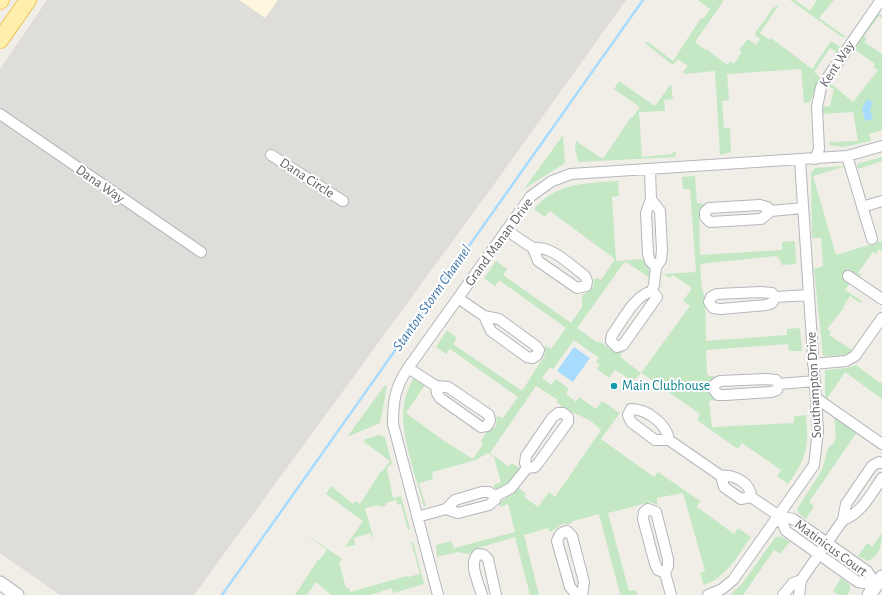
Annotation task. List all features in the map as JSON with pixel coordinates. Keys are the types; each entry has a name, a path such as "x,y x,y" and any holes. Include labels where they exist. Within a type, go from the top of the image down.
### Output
{"main road":[{"path":"0,40 28,0"}],"street":[{"name":"Kent Way","path":"815,159 819,149 817,107 821,87 828,74 880,0"},
{"name":"Dana Way","path":"0,114 201,252"},
{"name":"Grand Manan Drive","path":"438,595 393,424 393,401 398,382 531,196 552,181 571,174 815,159 847,156 882,146"},
{"name":"Dana Circle","path":"271,155 343,202"},
{"path":"847,156 872,239"},
{"name":"Southampton Drive","path":"708,595 722,589 733,580 814,465 817,447 816,398 800,160"},
{"path":"650,170 651,198 646,213 648,254 650,261 656,267"},
{"path":"651,198 660,211 662,250 661,260 656,267 652,291"},
{"path":"862,207 882,201"},
{"path":"771,211 760,205 709,208 705,212 705,217 710,222 761,219 771,211 803,208"},
{"path":"506,230 533,248 538,261 577,288 586,286 587,281 585,276 549,250 542,247 533,248"},
{"path":"848,276 882,299"},
{"path":"652,291 656,297 623,345 617,347 613,345 611,341 612,335 639,298 645,293 652,291"},
{"path":"775,297 772,303 766,305 721,309 713,308 710,302 711,297 717,294 761,292 772,293 775,297 809,295"},
{"path":"458,298 484,316 499,319 518,332 536,346 539,350 537,355 532,358 527,358 491,331 484,316"},
{"path":"813,364 846,361 855,356 882,318"},
{"path":"408,368 436,386 448,387 489,415 490,421 487,426 481,427 440,398 437,393 436,386"},
{"path":"766,379 776,380 779,384 777,390 771,392 718,395 714,390 715,384 720,381 766,379"},
{"path":"779,384 814,381"},
{"path":"816,398 882,444"},
{"path":"446,509 458,513 489,505 495,500 494,497 511,488 527,468 535,467 568,422 568,417 563,413 558,413 552,418 526,456 525,463 527,468"},
{"name":"Matinicus Court","path":"669,440 721,476 724,487 741,499 751,497 779,516 793,519 867,571 876,586"},
{"path":"799,595 801,580 843,520 846,504 872,466 879,462 882,463"},
{"name":"Matinicus Court","path":"721,476 729,475 746,485 751,491 751,497"},
{"path":"843,520 858,512 882,478"},
{"path":"417,516 446,509 455,500 482,492 489,492 494,497"},
{"path":"665,573 658,570 655,564 643,519 644,512 648,509 656,512 666,552 668,566 665,573 671,595"},
{"name":"Matinicus Court","path":"779,516 786,531 858,582 876,586"},
{"path":"577,595 570,587 558,541 559,535 567,531 572,536 584,582 582,595"},
{"path":"482,595 473,563 478,554 484,555 488,559 496,595"},
{"path":"783,595 793,583 801,580"},
{"path":"0,583 17,595"}],"shaded area":[{"path":"47,0 239,0 265,18 278,0 626,0 495,183 194,595 60,595 0,553 0,69"},
{"path":"239,0 278,0 265,18"}],"green space":[{"path":"698,0 724,0 695,42 727,65 731,61 734,64 742,52 739,50 748,39 756,45 760,39 755,33 773,8 779,5 760,33 770,40 771,38 812,69 831,41 839,46 840,50 837,53 830,48 814,72 820,77 810,102 804,103 801,69 727,74 729,100 722,101 724,128 730,128 731,152 720,155 715,71 684,74 683,72 688,66 678,59 673,65 646,44 646,42 648,42 673,61 701,18 703,19 710,9"},
{"path":"790,0 795,0 810,11 817,0 834,0 819,18 846,37 842,37"},
{"path":"878,14 882,15 882,18 879,16 864,36 867,39 864,42 882,54 882,130 869,134 871,141 843,147 829,145 830,142 858,141 853,112 822,114 822,107 830,106 834,89 827,86 829,82 853,102 878,70 873,67 875,64 855,50 852,50"},
{"path":"619,81 655,106 671,84 673,99 664,100 665,111 639,112 642,157 673,154 673,152 676,152 675,157 578,162 575,147 576,141 603,159 631,117 632,118 640,107 614,89"},
{"path":"563,135 565,163 524,189"},
{"path":"882,157 882,161 858,169 857,164"},
{"path":"845,166 846,169 843,167 813,176 836,255 882,241 882,252 879,249 876,254 873,252 858,273 861,275 860,277 850,270 844,278 850,283 845,290 862,301 860,303 850,296 843,307 844,308 827,329 831,332 829,335 852,350 852,352 844,355 823,356 814,269 823,266 821,238 812,238 811,173 815,168"},
{"path":"695,176 697,203 704,204 699,213 700,255 782,250 782,242 795,241 796,264 782,265 779,258 776,256 700,264 702,289 705,298 706,341 787,335 787,329 800,328 802,351 789,351 788,344 706,350 707,373 709,376 714,376 711,383 717,400 709,401 712,427 794,423 794,416 806,415 807,444 805,452 803,459 788,484 777,476 781,470 742,443 738,449 697,420 700,414 641,373 690,306 683,301 692,288 673,275 669,278 664,274 696,272 690,189 683,189 682,177"},
{"path":"618,181 619,196 612,197 616,261 643,259 649,268 650,278 626,262 623,264 577,328 598,343 599,341 615,352 623,351 620,357 641,373 633,381 615,370 609,378 597,369 600,364 596,362 599,358 574,340 553,369 550,367 542,378 551,385 556,379 569,389 566,394 576,402 579,397 596,409 602,401 620,413 601,439 654,477 658,472 700,501 697,507 734,534 738,528 751,537 731,565 719,577 704,585 700,573 705,571 683,493 657,498 657,505 651,502 608,513 629,591 636,590 637,595 618,595 620,594 599,514 573,521 570,524 562,524 550,532 548,528 524,535 539,595 530,595 515,537 478,548 468,554 458,552 437,557 436,545 451,541 454,548 515,532 508,504 500,507 499,503 519,488 526,494 524,497 538,507 549,492 555,497 601,430 591,421 562,407 557,402 558,400 536,386 490,453 509,467 512,463 519,468 518,472 513,478 501,487 497,489 494,488 494,485 501,482 494,457 487,453 476,460 432,472 433,479 419,483 426,506 424,507 406,442 403,416 404,405 405,398 413,379 417,379 425,385 406,413 444,441 473,459 483,444 481,441 486,433 496,426 497,416 503,418 518,397 450,349 446,354 436,347 447,330 457,338 453,344 522,391 545,355 545,345 551,349 566,328 499,280 495,286 484,278 496,261 507,269 503,275 571,323 582,307 582,295 591,289 594,279 597,278 601,280 615,259 550,211 545,217 534,209 542,200 562,189 583,184"},
{"path":"856,365 880,383 882,382 882,399 845,372 827,399 825,398 825,370 847,368"},
{"path":"385,385 387,387 380,423 347,437"},
{"path":"834,417 857,432 809,502 814,506 806,519 799,514 797,509 822,470 828,448 834,443 836,437"},
{"path":"379,435 385,437 392,464 388,466 387,469 393,498 401,496 410,529 408,530 401,504 398,505 396,500 386,503 386,505 380,507 379,505 365,508 374,540 370,533 354,538 355,545 345,547 363,521 326,494 331,486 353,504 356,501 360,504 381,471 382,472 390,461 364,442 365,439"},
{"path":"301,531 341,558 342,560 339,562 346,588 349,588 350,592 407,576 420,574 411,542 413,542 424,584 393,593 391,588 371,595 331,595 316,582 307,595 295,595 318,560 327,550"},
{"path":"882,533 879,550 874,557 867,561 858,556 867,543 872,547"},
{"path":"780,536 790,542 780,554 774,550 743,595 730,595 741,585 775,538"},
{"path":"841,578 850,585 850,591 847,595 838,595 833,591"}],"water":[{"path":"867,99 873,102 870,110 873,119 865,121 862,109"},
{"path":"574,347 590,358 573,382 557,371"}],"waterway":[{"name":"Stanton Storm Channel","path":"222,595 643,0"}],"place":[{"name":"Main Clubhouse","path":"614,386"}]}
